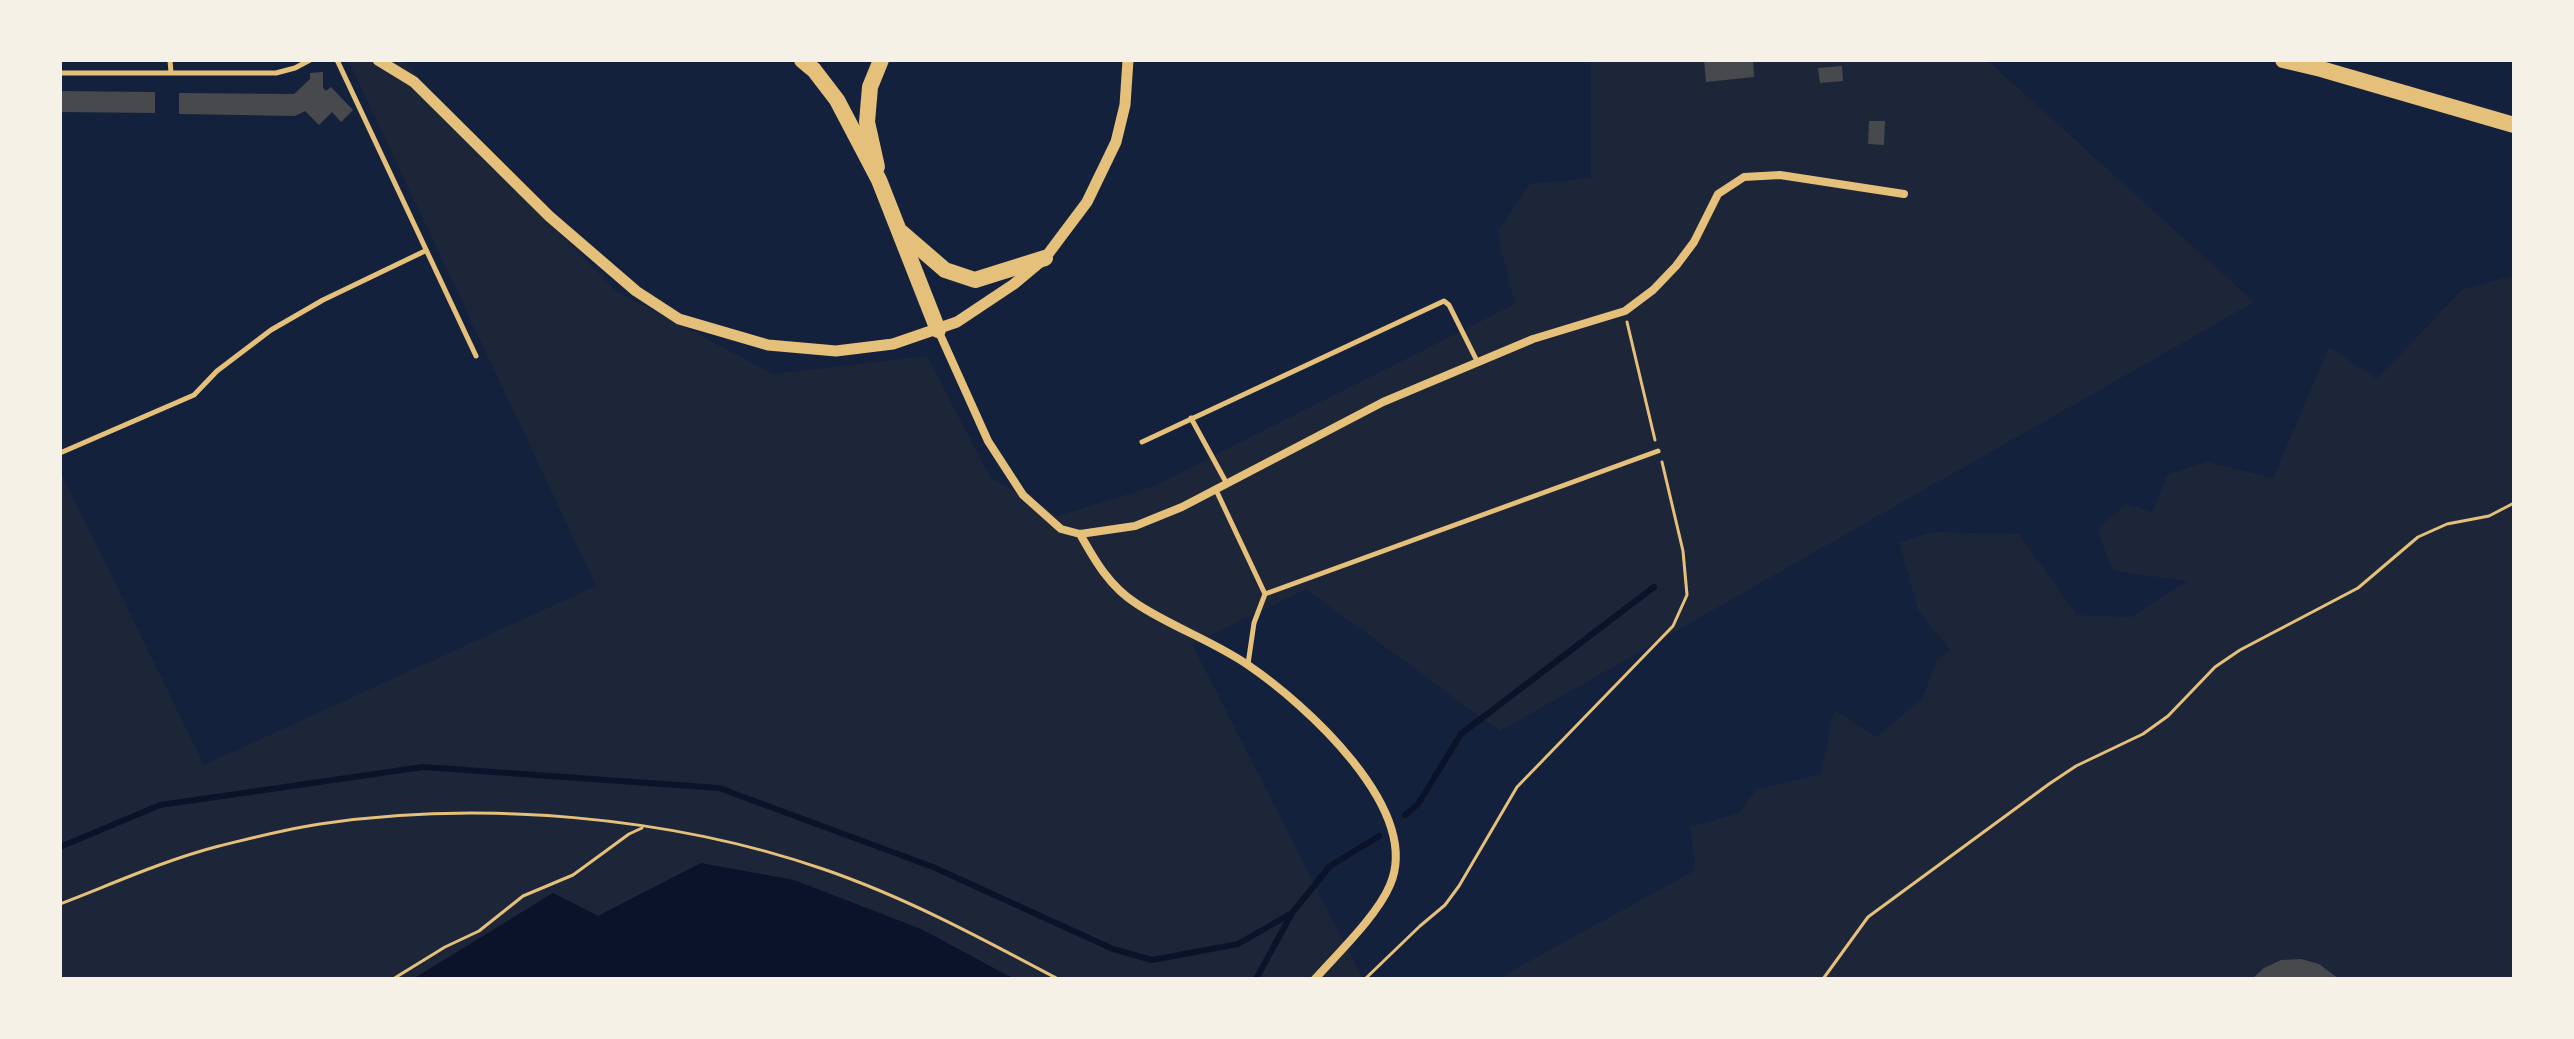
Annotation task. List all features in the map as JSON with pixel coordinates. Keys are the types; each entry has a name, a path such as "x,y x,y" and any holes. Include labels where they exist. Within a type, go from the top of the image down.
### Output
{"highway":[{"path":"802,60 814,70 837,100 879,180 938,330"},
{"path":"879,180 867,122 870,87 881,60"},
{"path":"2283,60 2514,125"},
{"path":"899,231 945,270 975,280 1045,258"}],"street":[{"path":"378,60 414,82 559,226 636,291 679,319 768,345 836,351 893,344 938,330 984,307 1045,258 1087,202 1116,142 1125,105 1128,60"},
{"path":"938,330 988,441 1023,495 1061,529 1080,534 1135,526 1182,507 1383,402 1533,339 1625,311 1653,290 1676,266 1694,242 1718,194 1744,177 1780,175 1904,194"},
{"path":"1080,534 1099,569 1135,603 1248,664 1296,702 1363,772 1382,803 1397,850 1391,884 1377,908 1315,979"}],"lane":[{"path":"170,60 171,73"},
{"path":"60,73 276,73 310,60"},
{"path":"337,60 476,356"},
{"path":"60,453 194,395 217,371 271,330 323,300 425,251"},
{"path":"1142,442 1444,301 1449,305 1477,361"},
{"path":"1191,418 1227,484"},
{"path":"1265,594 1658,451"},
{"path":"1216,490 1265,594 1254,623 1248,664"}],"path":[{"path":"1365,979 1445,905 1517,787 1673,626 1687,595 1683,551 1625,311"},
{"path":"1823,979 1868,917 2049,784 2076,766 2143,734 2168,716 2215,667 2240,650 2358,588 2418,537 2447,524 2489,516 2514,503"},
{"path":"60,904 216,847 319,824 431,813 515,813 644,827 726,842 822,868 906,901 1058,979"},
{"path":"393,979 445,947 479,931 523,896 573,875 629,834 644,827"}],"shaded area":[{"path":"348,60 404,60 468,140 616,291 773,374 927,356 990,477 1058,516 1154,486 1515,304 1497,232 1530,184 1591,178 1591,60 1987,60 2254,302 1500,731 1306,589 1192,644 1363,979 1014,979 921,929 701,863 598,916 553,893 413,979 60,979 60,470 204,765 596,586"},
{"path":"2514,275 2514,979 1497,979 1696,870 1690,827 1739,813 1757,789 1821,774 1834,710 1876,737 1922,699 1937,660 1950,650 1918,610 1899,542 1933,532 2019,534 2077,615 2131,617 2188,581 2113,571 2097,530 2126,504 2152,512 2168,474 2207,462 2273,478 2329,347 2377,379 2463,289"},
{"path":"701,863 794,880 921,929 1014,979 413,979 553,893 598,916"}],"building":[{"path":"1704,60 1753,60 1754,77 1706,82"},
{"path":"1842,66 1843,81 1820,83 1818,68"},
{"path":"323,72 323,88 326,91 331,87 353,110 341,122 332,112 319,125 305,111 295,116 179,114 179,93 294,94 310,79 310,73"},
{"path":"60,91 155,92 155,113 60,112"},
{"path":"1869,121 1885,121 1884,145 1868,144"},
{"path":"2301,959 2319,964 2339,979 2252,979 2264,968 2281,960"}],"waterway":[{"path":"1405,815 1418,804 1461,734 1654,587"},
{"path":"60,847 160,805 423,767 719,788 933,867 1113,949 1152,960 1238,944 1292,913 1330,866 1379,836"},
{"path":"1256,979 1291,915"}]}
